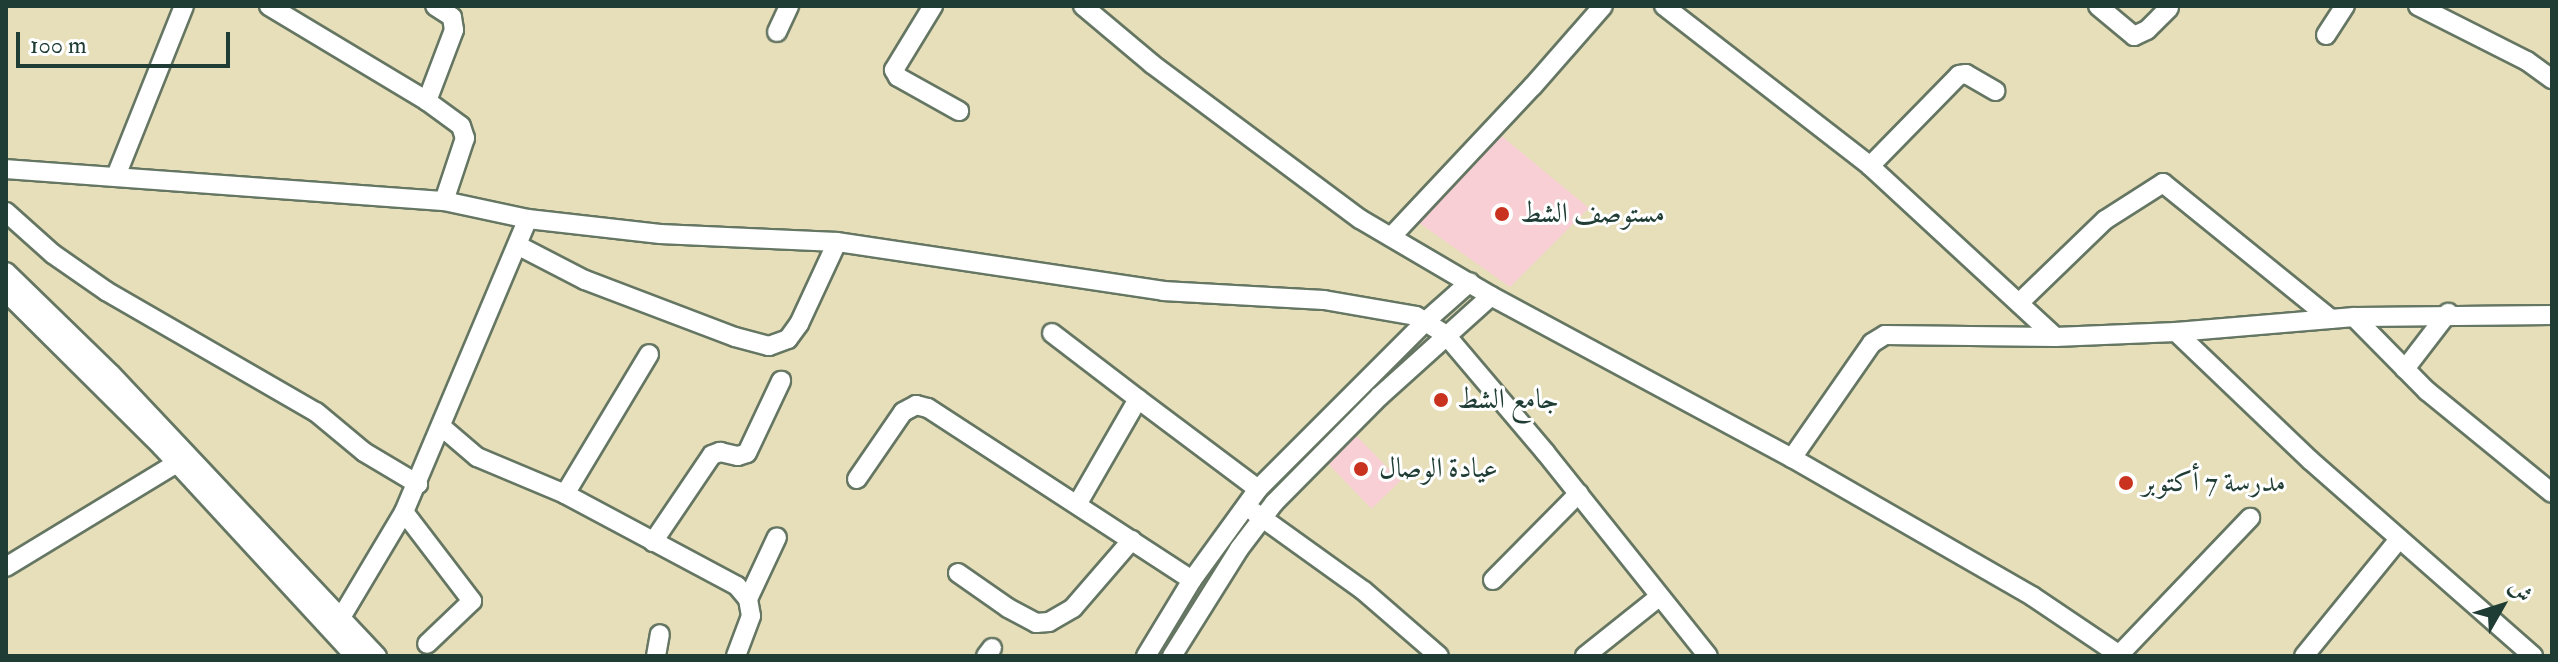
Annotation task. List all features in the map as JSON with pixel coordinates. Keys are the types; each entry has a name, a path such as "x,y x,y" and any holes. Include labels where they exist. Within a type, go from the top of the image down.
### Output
{"street":[{"path":"116,176 184,6"},
{"path":"269,6 427,101 461,126 465,138 444,201"},
{"path":"427,101 454,30 452,17 435,6"},
{"path":"777,32 789,6"},
{"path":"933,6 894,70 898,77 959,111"},
{"path":"1083,6 1252,139 1360,219 1491,296 1792,458 2032,596 2120,655 2250,518"},
{"path":"1391,237 1533,86 1603,6"},
{"path":"1664,6 1870,166 2055,337"},
{"path":"2098,6 2134,36 2147,30 2169,8"},
{"path":"2326,35 2345,6"},
{"path":"2418,6 2527,61 2552,79"},
{"path":"1870,166 1959,75 1966,74 1995,91"},
{"path":"6,169 444,201 528,219 660,234 837,242 1163,291 1324,300 1427,320 1445,334 1579,493 1708,656"},
{"path":"2019,303 2105,220 2163,183 2331,319"},
{"path":"6,212 53,254 106,291 316,412 364,452 418,484"},
{"path":"337,625 418,484 528,219"},
{"path":"519,246 585,280 735,337 769,346 788,339 799,324 837,242"},
{"path":"6,272 111,374 337,625 355,656"},
{"path":"1146,656 1192,580 1258,489 1364,381 1470,282"},
{"path":"6,292 337,625 377,656"},
{"path":"1172,656 1263,518 1307,466 1445,334 1491,296"},
{"path":"1792,458 1872,343 1885,335 2055,337 2176,332 2354,317 2448,313 2552,315"},
{"path":"2405,369 2448,313"},
{"path":"2354,317 2405,369 2552,493"},
{"path":"2176,332 2310,460 2533,656"},
{"path":"1052,333 1258,489"},
{"path":"565,494 649,354"},
{"path":"653,542 712,455 720,452 738,456 747,453 781,381"},
{"path":"1364,381 1380,396"},
{"path":"1078,503 1138,399"},
{"path":"857,479 897,419 916,405 928,408 1192,580"},
{"path":"443,428 477,457 565,494 737,586 748,599 751,616 736,656"},
{"path":"6,567 177,463"},
{"path":"1493,580 1579,493"},
{"path":"1246,505 1364,591 1439,656"},
{"path":"404,512 472,601 427,644"},
{"path":"748,599 777,537"},
{"path":"2304,656 2399,539"},
{"path":"958,573 1008,608 1036,623 1049,622 1073,608 1132,540"},
{"path":"1585,656 1659,597"},
{"path":"656,656 660,634"}],"shaded area":[{"name":"مستوصف الشط","path":"1498,133 1589,208 1510,287 1415,220"},
{"name":"عيادة الوصال","path":"1351,430 1400,481 1372,509 1322,458"}],"place":[{"name":"مستوصف الشط","path":"1502,214"},
{"name":"جامع الشط","path":"1441,400"},
{"name":"عيادة الوصال","path":"1361,469"},
{"name":"مدرسة 7 أكتوبر","path":"2126,483"}]}
